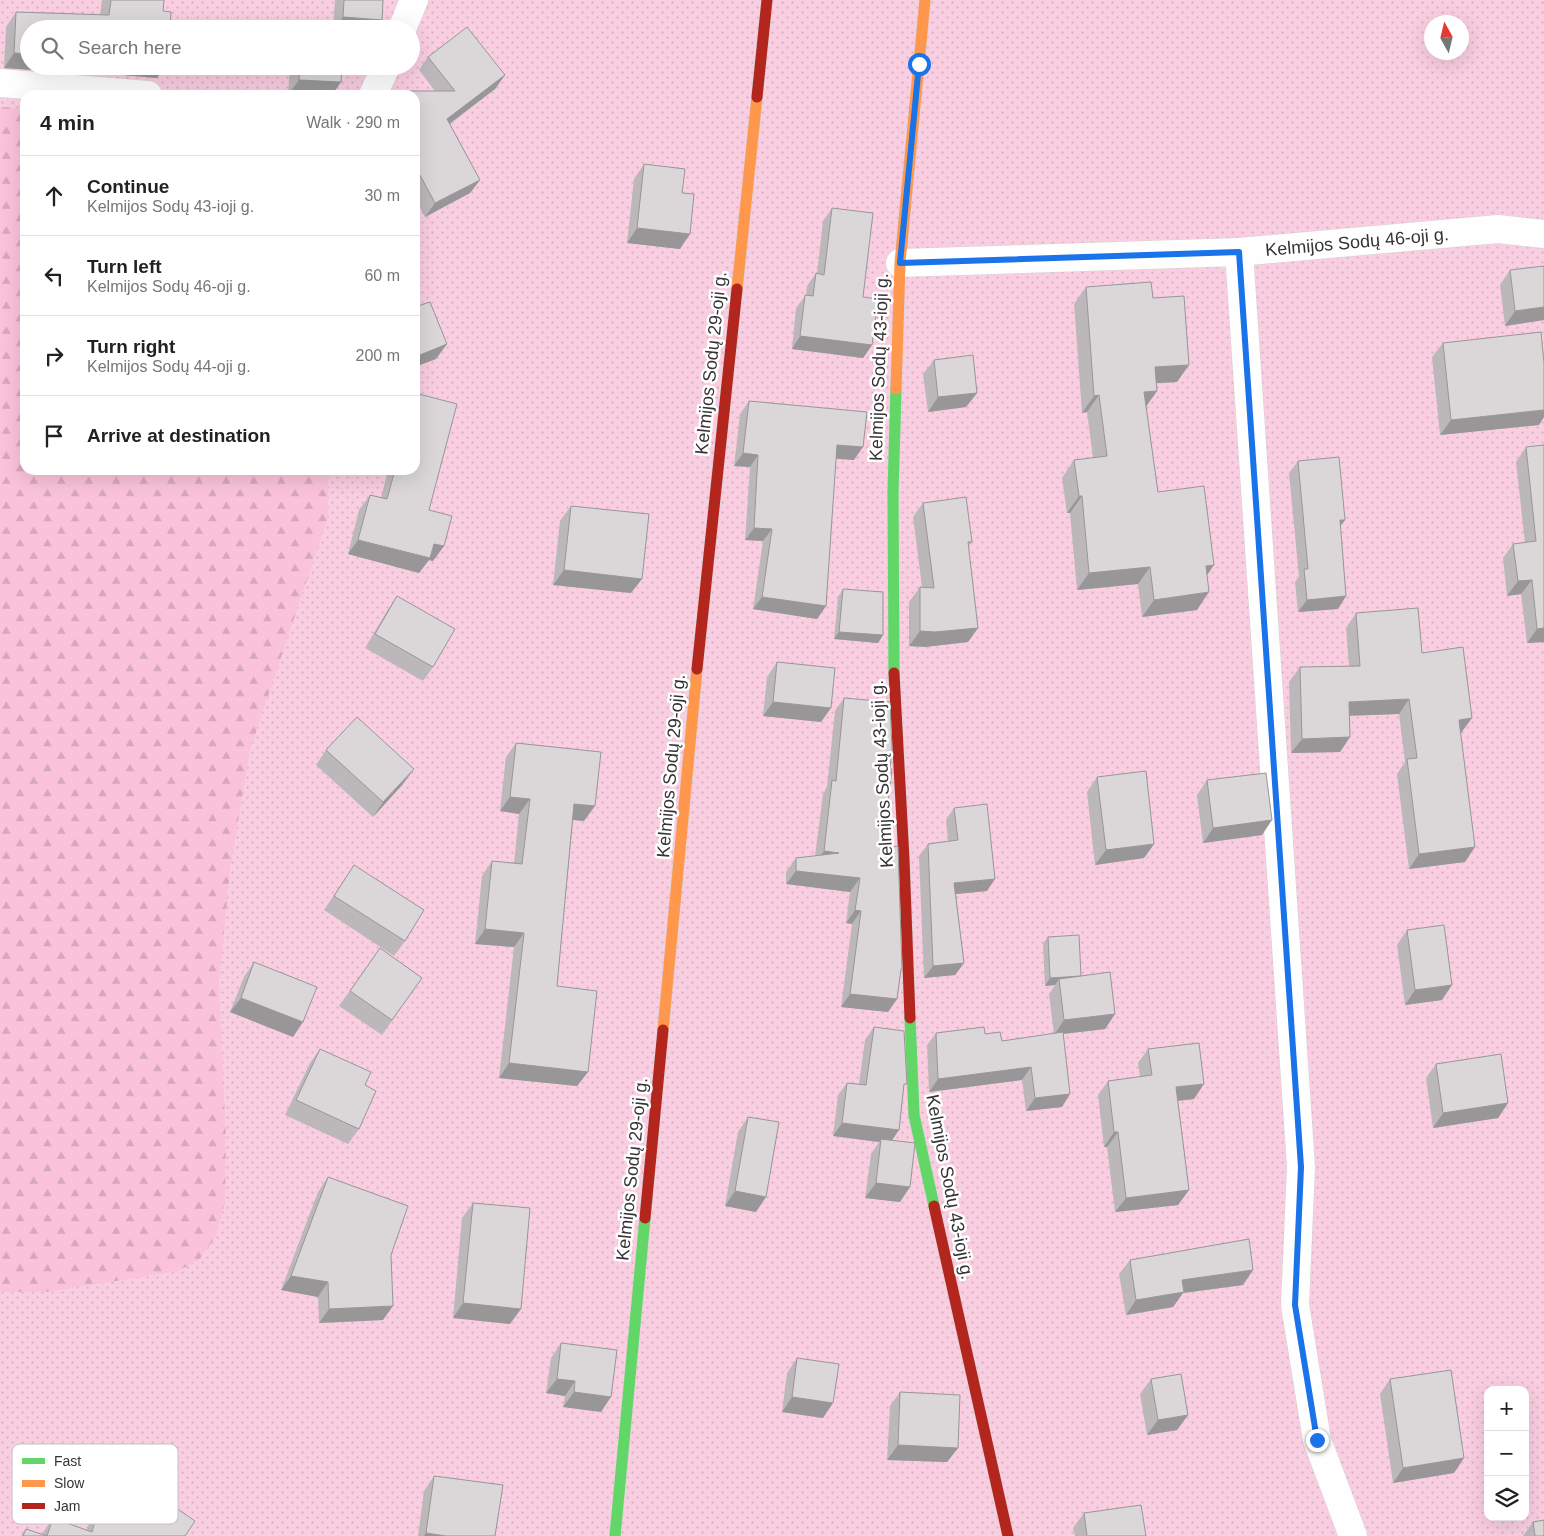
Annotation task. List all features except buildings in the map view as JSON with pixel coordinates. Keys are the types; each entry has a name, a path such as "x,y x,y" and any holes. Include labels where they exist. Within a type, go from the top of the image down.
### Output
{"street":[{"path":"406,20 414,0"},
{"name":"Kelmijos Sodų 29-oji g.","path":"615,1536 695,692 766,0"},
{"name":"Kelmijos Sodų 43-ioji g.","path":"925,0 900,263 893,492 894,675 914,1114 1008,1536"},
{"path":"375,90 382,75"},
{"path":"0,83 86,90"},
{"name":"Kelmijos Sodų 46-oji g.","path":"900,263 1239,252 1498,229 1544,234"},
{"path":"1239,252 1301,1167 1295,1305 1317,1440 1353,1536"}],"shaded area":[{"path":"0,0 1544,0 1544,1536 0,1536"}],"green space":[{"path":"0,107 20,109 20,475 328,475 328,517 250,750 230,870 219,984 226,1140 225,1202 216,1236 199,1260 178,1271 47,1292 0,1292"}],"traffic: fast":[{"path":"894,673 893,492 896,389"},
{"path":"910,1018 914,1115 934,1206"},
{"path":"615,1536 645,1218"}],"traffic: slow":[{"path":"896,389 900,263 925,0"},
{"path":"737,289 757,97"},
{"path":"663,1030 697,669"}],"traffic: jam":[{"path":"757,97 767,0"},
{"path":"697,669 737,289"},
{"path":"894,673 910,1018"},
{"path":"645,1218 663,1030"},
{"path":"934,1206 1008,1536"}],"route":[{"path":"919,64 900,263 1239,252 1301,1167 1295,1305 1317,1440"}]}
